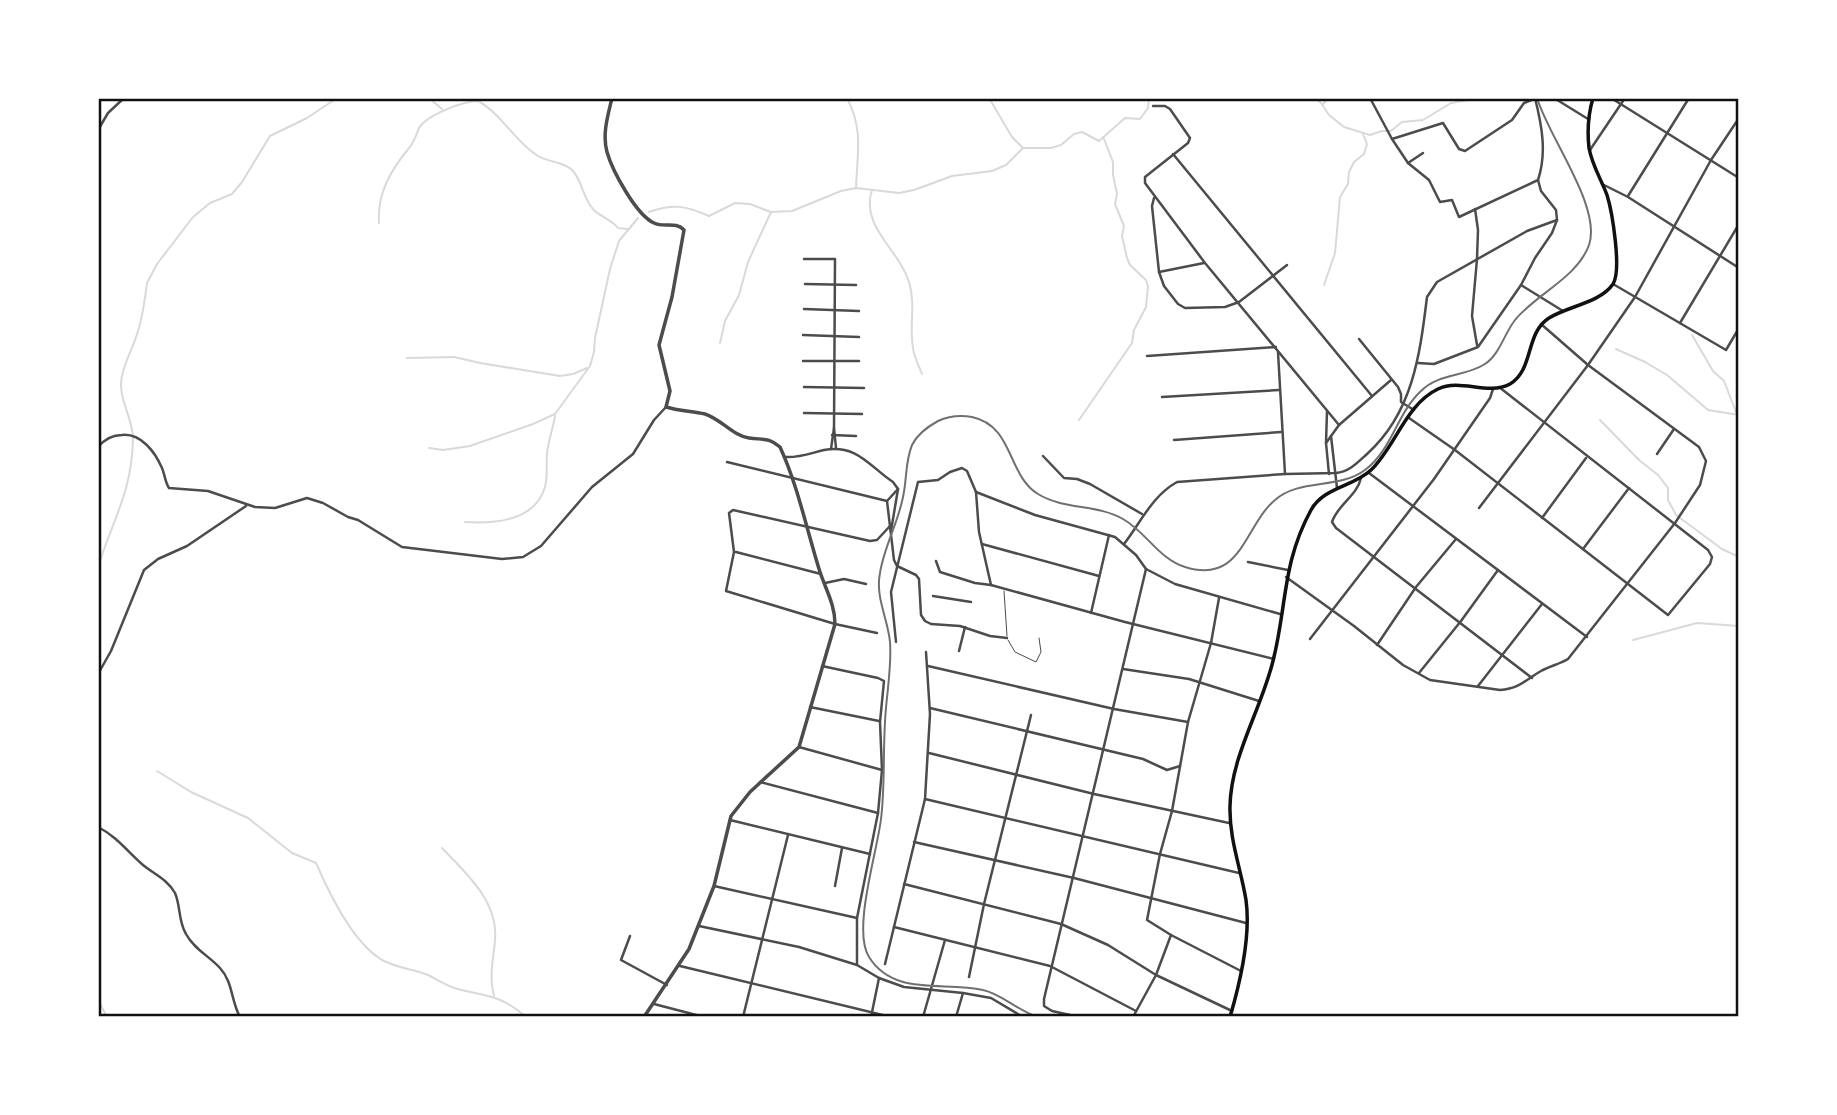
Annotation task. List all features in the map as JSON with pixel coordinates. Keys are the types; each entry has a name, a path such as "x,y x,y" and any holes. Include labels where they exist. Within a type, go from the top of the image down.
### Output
{"main road":[{"path":"1230,1017 1241,971 1246,902 1230,823 1230,802 1236,771 1274,659 1286,577 1292,555 1312,508 1319,500 1369,473 1389,450 1414,410 1427,396 1449,385 1493,388 1511,383 1518,376 1541,324 1596,296 1613,284 1617,266 1609,204 1590,150 1588,118 1593,98"}],"street":[{"path":"98,130 108,113 124,98"},
{"path":"98,447 110,437 133,435 141,440 161,466 166,486 169,488 208,491 246,506 275,508 307,498 358,520 402,547 495,559 523,557 541,546 592,486 633,454 654,420 667,407 670,391 659,345 672,297 684,230 677,225 655,224 641,214 630,198 606,151 605,128 611,98"},
{"path":"1370,98 1408,163 1429,180 1440,202 1452,200 1459,217 1538,180"},
{"path":"1392,139 1443,123 1459,149 1465,151 1512,120 1524,103 1536,98 1544,155 1538,180 1541,191 1556,210 1557,220 1552,233 1521,285 1478,346 1434,364 1418,363"},
{"path":"1554,98 1588,118"},
{"path":"1611,98 1739,178"},
{"path":"1590,150 1625,98"},
{"path":"1628,197 1689,98"},
{"path":"1153,106 1170,109 1190,138 1188,143 1145,177 1145,183 1205,262 1339,425"},
{"path":"1479,508 1588,365 1634,297 1711,160 1739,118"},
{"path":"1408,163 1423,153"},
{"path":"1173,154 1372,396"},
{"path":"1602,184 1628,197 1739,268"},
{"path":"1154,198 1152,206 1159,272 1164,286 1185,309 1225,307 1239,302 1287,265"},
{"path":"1475,209 1478,230 1472,316 1478,346"},
{"path":"1124,544 1142,514 1168,487 1177,482 1285,474 1336,474 1355,465 1388,430 1403,404 1418,363 1430,288 1527,231 1557,220"},
{"path":"1681,323 1739,224"},
{"path":"804,259 835,259 836,450"},
{"path":"1159,272 1205,262"},
{"path":"805,284 856,285"},
{"path":"1613,284 1726,350 1739,328"},
{"path":"1521,285 1563,312"},
{"path":"804,309 859,311"},
{"path":"1286,577 1403,665 1430,680 1510,689 1568,659 1675,523 1700,485 1706,461 1699,447 1588,365 1541,324"},
{"path":"803,335 859,337"},
{"path":"1359,339 1401,392 1400,401 1414,410"},
{"path":"1147,356 1277,348"},
{"path":"1277,348 1285,474"},
{"path":"803,361 859,361"},
{"path":"1326,443 1339,425 1391,380"},
{"path":"804,387 864,388"},
{"path":"1409,418 1455,450 1668,615 1710,564 1712,557 1708,550 1499,387"},
{"path":"1310,639 1455,450 1490,398 1493,388"},
{"path":"1162,397 1279,390"},
{"path":"644,1017 680,966 699,926 714,886 730,820 736,809 760,782 799,747 835,624 835,611 780,447 774,441 764,438 750,439 742,436 706,415 667,407"},
{"path":"1327,411 1329,474"},
{"path":"804,413 862,414"},
{"path":"1657,454 1674,429"},
{"path":"1174,440 1281,432"},
{"path":"834,435 856,436"},
{"path":"831,450 834,435"},
{"path":"1331,436 1337,489"},
{"path":"785,457 795,458 831,450 851,450 859,454 898,489 891,532"},
{"path":"1043,456 1064,478 1090,484 1142,514"},
{"path":"1542,517 1587,457"},
{"path":"727,462 887,501"},
{"path":"896,642 891,592 916,484 920,481 938,480 962,468 967,471 976,492 982,544 991,585"},
{"path":"1369,473 1587,637"},
{"path":"1361,478 1359,487 1335,514 1332,522 1336,528 1461,621 1532,678"},
{"path":"1583,549 1629,488"},
{"path":"897,566 887,501 898,489"},
{"path":"976,492 1035,516 1109,535 1124,544 1146,569 1175,584 1280,614"},
{"path":"98,674 111,651 144,570 158,559 187,546 246,506"},
{"path":"877,633 835,624 726,591 734,552 730,511 870,541 877,540 890,526"},
{"path":"1091,613 1109,535"},
{"path":"1377,645 1416,587 1456,539"},
{"path":"982,544 1100,576"},
{"path":"734,552 821,574"},
{"path":"936,561 940,572 975,583 1274,659"},
{"path":"1248,562 1288,570"},
{"path":"897,566 919,579 921,615 925,621 965,627 990,636 1007,638"},
{"path":"1079,1017 1052,1011 1044,1006 1050,966 1074,878 1081,836 1094,794 1146,569"},
{"path":"1419,673 1498,570"},
{"path":"825,583 844,579 866,584"},
{"path":"933,596 971,602"},
{"path":"1219,598 1211,643 1188,722 1172,811 1147,920 1241,971"},
{"path":"1478,686 1543,603"},
{"path":"958,651 965,627"},
{"path":"885,964 925,799 930,708 926,652"},
{"path":"822,666 884,681 880,722 882,770 878,813 857,918 857,965"},
{"path":"928,666 1114,709 1188,722"},
{"path":"1123,669 1173,675 1260,701"},
{"path":"810,707 880,722"},
{"path":"930,708 1143,759 1167,769 1180,766"},
{"path":"969,977 984,904 1031,715"},
{"path":"799,747 882,770"},
{"path":"929,753 1094,794 1230,823"},
{"path":"760,782 878,813"},
{"path":"925,799 1239,873"},
{"path":"730,820 870,854"},
{"path":"98,827 158,875 174,892 179,921 187,937 228,979 240,1017"},
{"path":"743,1017 788,835"},
{"path":"914,842 1074,878 1246,923"},
{"path":"835,886 842,848"},
{"path":"904,884 1061,924 1108,945 1156,975 1232,1011"},
{"path":"714,886 857,918"},
{"path":"699,926 799,947 857,965 879,978 904,987 991,998 1023,1017"},
{"path":"894,927 1050,966 1136,1011"},
{"path":"1133,1017 1156,975 1171,935"},
{"path":"630,936 621,960 667,985"},
{"path":"923,1017 945,939"},
{"path":"680,966 872,1015 891,1017"},
{"path":"872,1015 879,978"},
{"path":"956,1017 963,993"},
{"path":"654,1004 704,1017"}],"lane":[{"path":"1004,589 1009,645 1015,652 1035,662 1041,652 1039,638"}],"waterway":[{"path":"98,567 121,505 132,458 131,423 121,384 125,364 140,325 147,283 157,264 193,217 210,203 232,194 270,136 307,118 337,98"},
{"path":"429,98 442,109"},
{"path":"847,98 858,132 856,188"},
{"path":"989,98 1012,137 1023,148"},
{"path":"649,212 666,207 680,207 709,216 735,203 750,204 771,212 792,211 841,191 856,188 899,193 914,190 952,176 992,171 1006,165 1023,148 1051,148 1061,145 1074,134 1082,132 1099,141 1125,118 1140,119 1148,108 1149,98"},
{"path":"1315,98 1329,115 1344,127 1370,135 1391,131 1402,122 1423,120 1451,103 1480,98"},
{"path":"1323,104 1328,98"},
{"path":"379,223 380,202 386,182 423,123 446,110 478,101 494,113 530,150 542,158 570,168 593,209 618,228 627,229"},
{"path":"1324,285 1335,253 1340,197 1348,184 1349,172 1354,162 1364,154 1367,144 1363,134"},
{"path":"1079,420 1132,343 1134,330 1146,307 1148,286 1127,258 1122,236 1124,226 1115,204 1117,194 1113,162 1104,139"},
{"path":"872,190 871,215 909,282 913,348 922,374"},
{"path":"720,343 725,321 739,295 748,262 771,212"},
{"path":"429,448 443,450 470,446 555,414 590,366 610,269 619,241 638,218"},
{"path":"1692,335 1713,371 1724,381 1736,412"},
{"path":"1616,349 1667,375 1708,410 1739,415"},
{"path":"407,358 454,357 560,376 587,368"},
{"path":"465,522 512,518 523,514 540,498 545,487 548,449 555,416"},
{"path":"1600,420 1639,460 1658,475 1668,488 1668,500 1676,515 1722,549 1739,557"},
{"path":"1633,640 1697,623 1739,626"},
{"path":"157,771 191,792 248,818 292,853 316,863 352,930 361,942 382,960 428,975 454,988 501,1001 526,1017"},
{"path":"442,848 479,889 492,914 495,927 492,975 494,996"},
{"path":"98,1000 107,1017"}],"railway":[{"path":"1038,1017 983,990 921,985 892,978 879,970 864,945 864,910 882,807 890,662 890,642 879,582 882,563 901,507 912,445 926,429 946,418 968,416 986,422 996,430 1028,486 1038,494 1059,503 1113,514 1131,524 1168,558 1185,567 1204,570 1219,568 1240,550 1265,511 1285,493 1343,480 1365,470 1382,452 1406,410 1421,391 1436,381 1477,368 1490,360 1515,320 1566,276 1583,257 1589,245 1591,229 1588,212 1537,98"}]}
